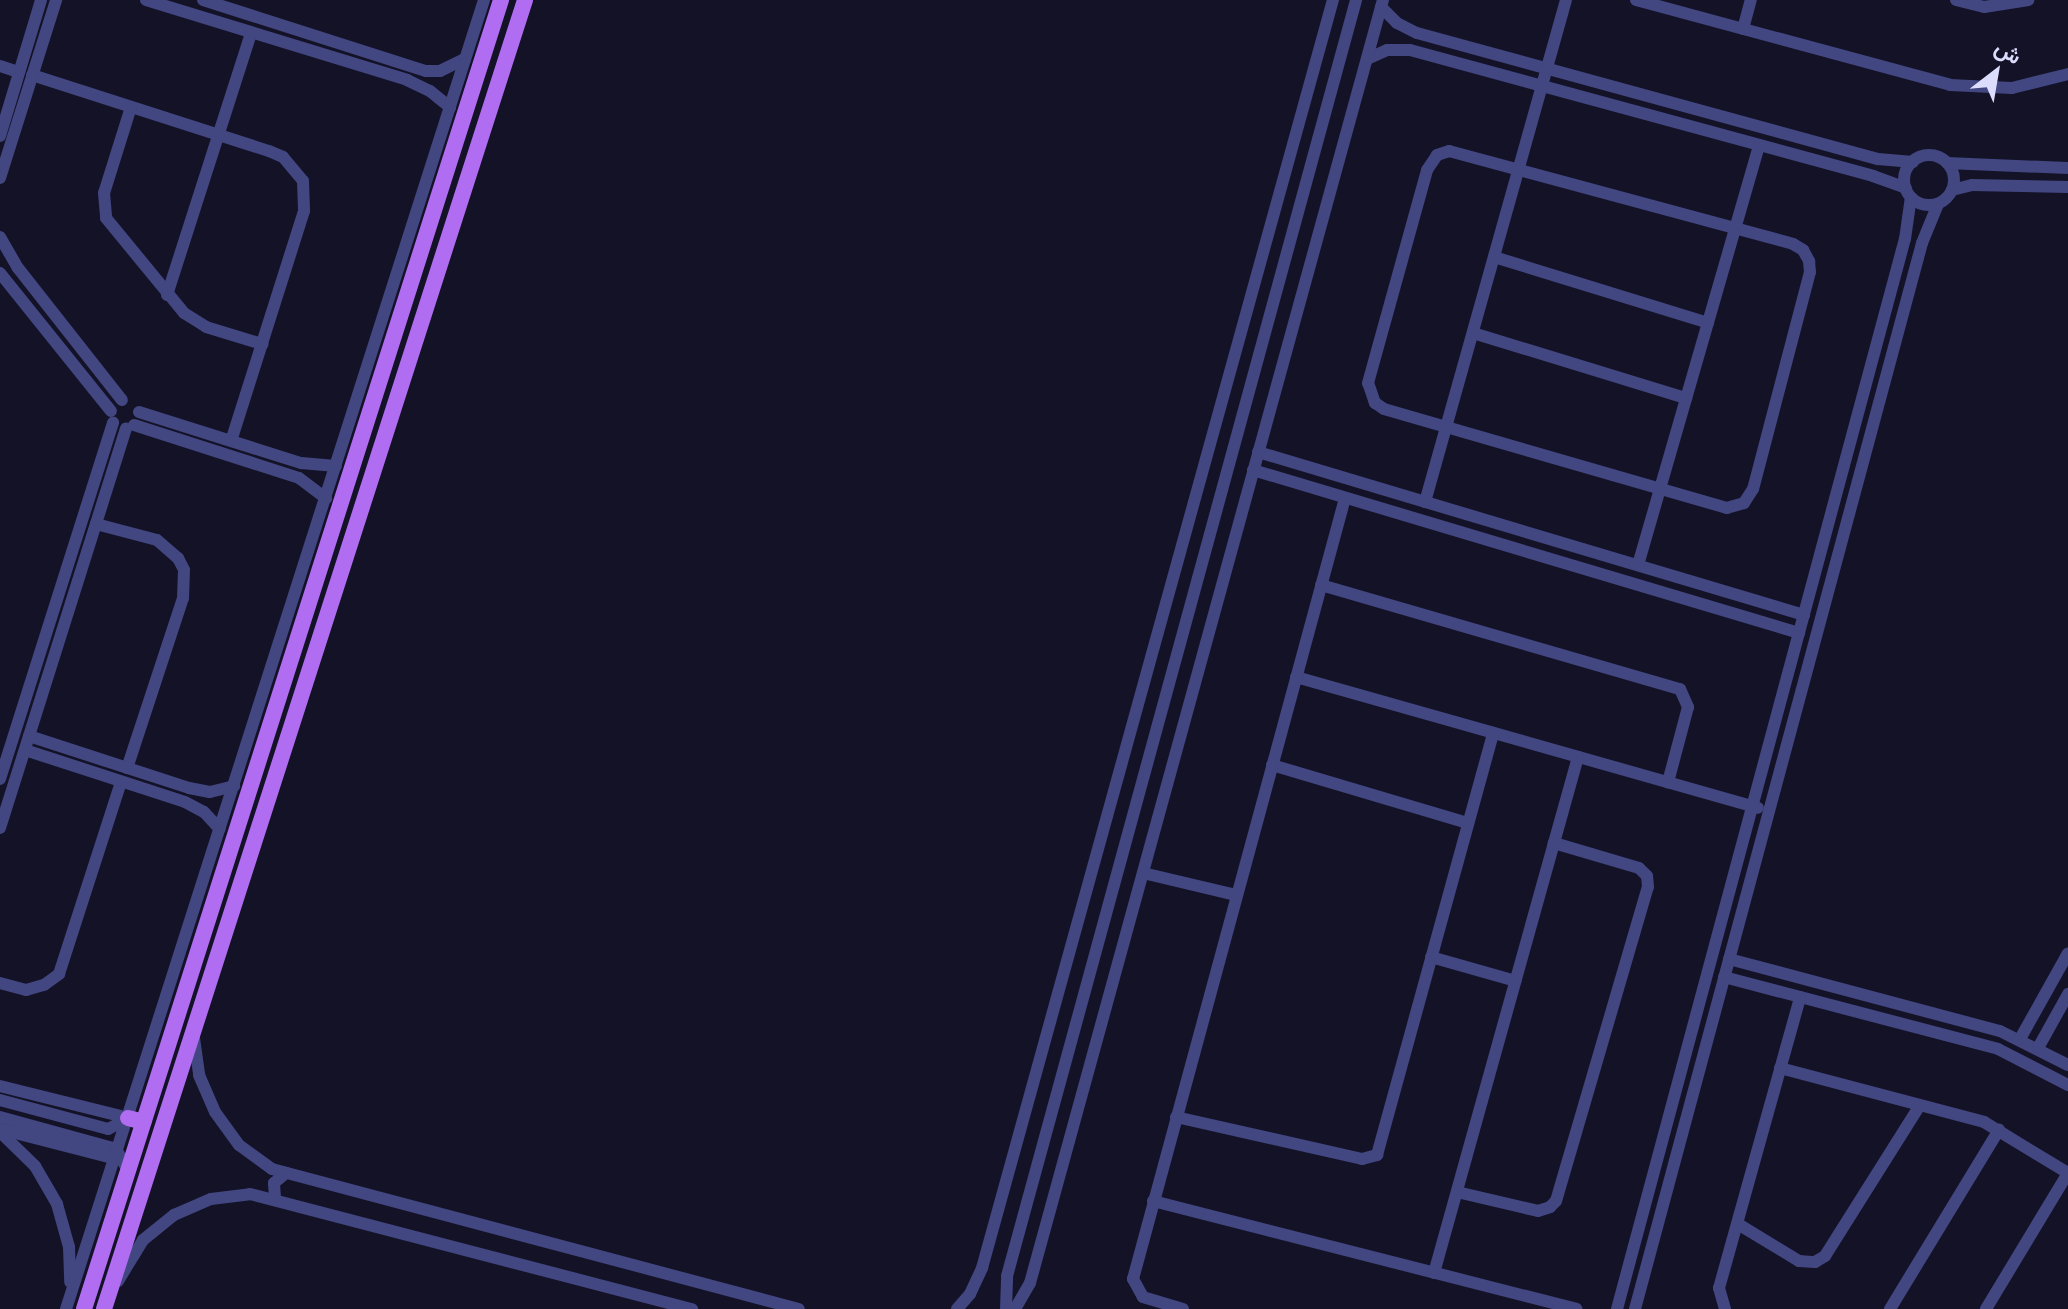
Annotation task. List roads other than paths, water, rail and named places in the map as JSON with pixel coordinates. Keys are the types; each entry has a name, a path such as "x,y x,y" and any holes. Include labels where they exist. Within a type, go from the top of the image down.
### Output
{"main road":[{"path":"84,1309 128,1171 136,1120 464,89 501,0"},
{"path":"106,1305 525,0"}],"street":[{"path":"0,178 41,0"},
{"path":"0,136 56,0"},
{"path":"146,0 407,80 430,91 450,107"},
{"path":"203,0 426,71 453,67 465,59"},
{"path":"67,1304 115,1153 136,1120 220,829 450,107 464,89 465,59 484,0"},
{"path":"957,1309 982,1268 1333,0"},
{"path":"1006,1309 1007,1276 1356,0"},
{"path":"1425,502 1566,0"},
{"path":"1636,0 1661,3 1743,29 1971,88 2012,88 2068,74"},
{"path":"1743,29 1751,0"},
{"path":"1956,0 1984,7 2028,0"},
{"path":"1382,3 1397,23 1417,33 1878,159 1913,162 1928,156 1947,163 2068,168"},
{"path":"1015,1309 1030,1283 1382,3"},
{"path":"167,295 251,33"},
{"path":"1367,59 1387,50 1410,50 1759,145 1908,193 1920,203 1938,204"},
{"path":"0,66 283,157 303,181 304,211 231,441"},
{"path":"131,107 103,206 106,218 184,313 206,327 262,344"},
{"path":"1638,565 1759,145"},
{"path":"1449,151 1519,169 1735,228 1798,247 1807,255 1810,266 1753,489 1744,503 1727,508 1384,409 1372,398 1368,388 1432,159 1449,151"},
{"path":"1617,1309 1905,239 1906,171 1913,162"},
{"path":"1947,163 1954,176 1952,190"},
{"path":"1635,1309 1922,243 1938,204 1952,190 1972,185 2068,187"},
{"path":"0,237 18,268 122,400 131,401 139,412 312,466 336,466"},
{"path":"1494,257 1708,323"},
{"path":"0,273 112,416 130,426 299,478 326,498"},
{"path":"1473,333 1686,398"},
{"path":"0,779 5,744 15,731 112,416 122,400"},
{"path":"0,828 96,524 130,426 139,412"},
{"path":"1258,452 1804,615"},
{"path":"1253,470 1799,633"},
{"path":"1183,1309 1147,1299 1134,1284 1153,1201 1345,498"},
{"path":"96,524 157,540 178,558 184,570 183,598 127,768"},
{"path":"1321,585 1680,689 1688,699 1688,707 1668,782"},
{"path":"1296,677 1769,811"},
{"path":"0,726 15,731"},
{"path":"1176,1117 1362,1159 1374,1158 1382,1149 1493,733"},
{"path":"29,736 189,788 210,792 234,786"},
{"path":"25,750 185,802 204,812 220,829"},
{"path":"1434,1273 1578,757"},
{"path":"1272,765 1468,823"},
{"path":"0,983 26,990 44,985 59,974 121,782"},
{"path":"185,802 189,788"},
{"path":"1457,1192 1538,1211 1546,1210 1556,1201 1648,887 1647,876 1639,868 1554,843"},
{"path":"1143,873 1236,895"},
{"path":"2020,1039 2068,953"},
{"path":"1431,957 1516,981"},
{"path":"1729,959 2020,1039 2068,1065"},
{"path":"1724,977 2005,1051 2068,1085"},
{"path":"2038,1048 2068,994"},
{"path":"1725,1309 1719,1288 1800,997"},
{"path":"193,1030 199,1075 222,1124 260,1162 286,1173 799,1309"},
{"path":"1780,1068 1980,1121 2068,1173 1986,1309"},
{"path":"0,1086 136,1120"},
{"path":"0,1100 108,1129 136,1120"},
{"path":"1738,1224 1799,1261 1815,1262 1825,1256 1920,1105"},
{"path":"0,1117 71,1136 115,1153 128,1171"},
{"path":"71,1136 77,1131 77,1120"},
{"path":"0,1130 115,1153"},
{"path":"0,1130 35,1166 57,1204 69,1247 67,1304"},
{"path":"1890,1309 1999,1130"},
{"path":"275,1198 274,1183 286,1173"},
{"path":"106,1305 143,1240 174,1215 224,1196 250,1194 275,1198 692,1309"},
{"path":"1153,1201 1434,1273 1528,1303 1576,1309"}]}
